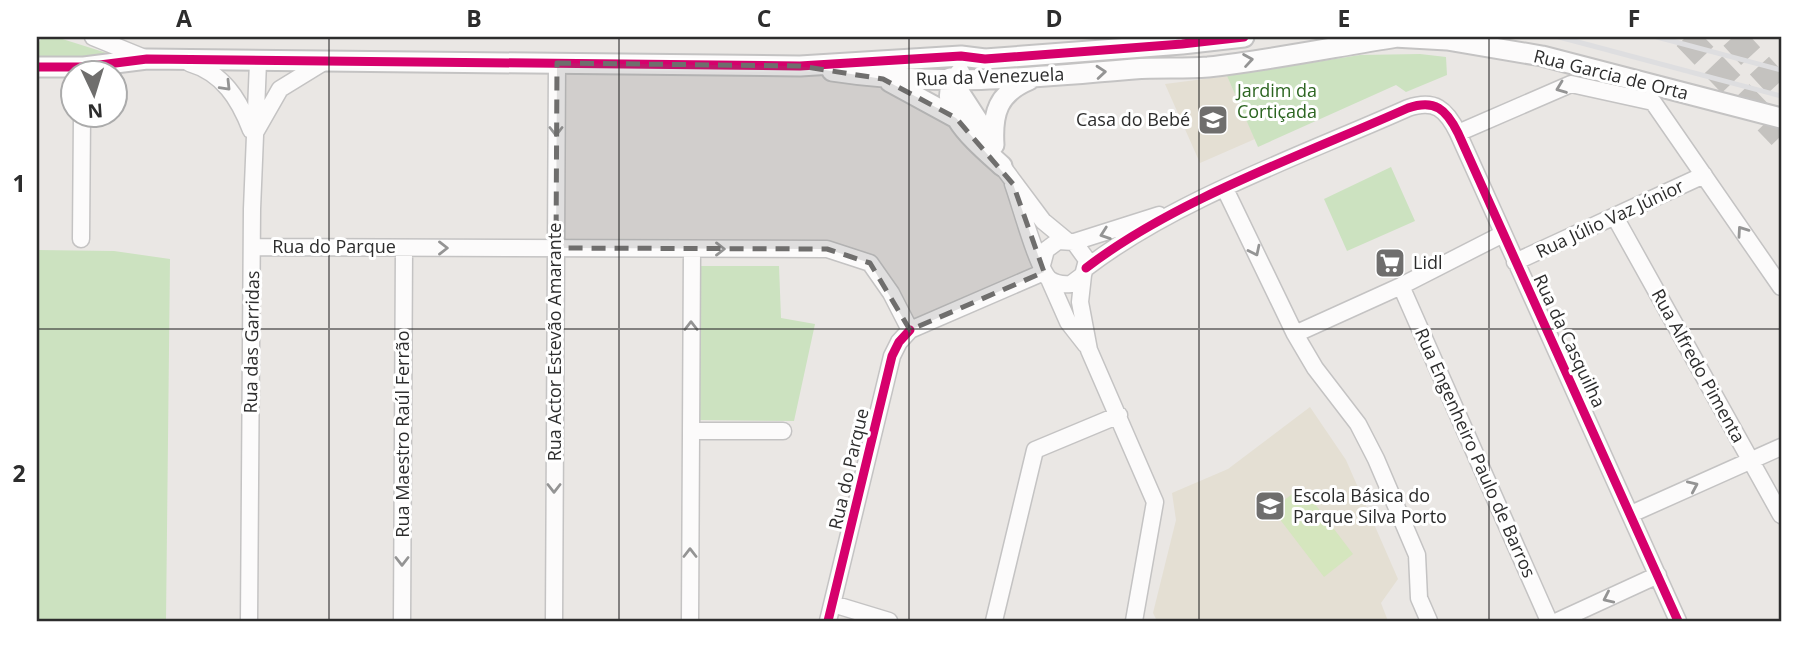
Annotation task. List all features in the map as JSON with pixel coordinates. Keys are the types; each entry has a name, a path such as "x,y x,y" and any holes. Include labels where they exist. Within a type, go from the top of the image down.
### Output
{"street":[{"name":"Rua da Venezuela","path":"93,37 148,60"},
{"path":"1109,48 1142,37"},
{"path":"1181,67 1182,39 1244,37"},
{"name":"Rua Garcia de Orta","path":"1181,67 1206,67 1395,37 1447,40 1542,56 1781,118"},
{"name":"Rua da Venezuela","path":"37,67 84,67 148,60 800,65 917,57 985,58 1182,39"},
{"path":"917,57 932,64 952,80 994,146 1013,184 1043,221 1084,253 1080,302 1089,350"},
{"path":"956,118 949,97 952,80 985,58"},
{"path":"176,60 207,69 224,83 241,104 254,136"},
{"name":"Rua das Garridas","path":"249,621 254,136 258,62"},
{"path":"254,136 280,89 324,62"},
{"name":"Rua Actor Estevão Amarante","path":"554,621 556,63"},
{"name":"Rua da Venezuela","path":"800,65 883,79 952,80 1033,78 1181,67"},
{"path":"994,146 994,116 1001,99 1008,91 1033,78"},
{"path":"883,79 956,118 1002,166"},
{"path":"1458,133 1571,83 1653,102 1781,287"},
{"name":"Rua da Casquilha","path":"1225,189 1408,108 1437,106 1447,111 1678,621"},
{"path":"81,239 82,130"},
{"name":"Rua Júlio Vaz Júnior","path":"1516,262 1704,175"},
{"path":"1013,184 1045,272 1069,322 1089,350 1155,502 1133,621"},
{"path":"1181,209 1070,241 1058,241 1046,250 1045,272 1056,283 1071,284 1118,243 1225,189 1295,334 1315,368 1358,424 1376,459 1417,555 1419,598 1429,621"},
{"name":"Rua Alfredo Pimenta","path":"1615,217 1781,515"},
{"path":"1295,334 1401,286 1503,234"},
{"name":"Rua do Parque","path":"253,247 827,249 870,263 891,293 910,330 899,342 892,356 828,621"},
{"name":"Rua Maestro Raúl Ferrão","path":"402,621 404,248"},
{"path":"690,621 692,249"},
{"path":"910,330 1045,272"},
{"name":"Rua Engenheiro Paulo de Barros","path":"1401,286 1549,621"},
{"path":"994,621 1035,450 1119,415"},
{"path":"691,431 783,431"},
{"path":"1631,514 1781,447"},
{"path":"1558,621 1658,575"},
{"path":"832,604 889,621"}],"highlighted area":[{"path":"557,63 800,66 883,79 956,118 1013,184 1044,272 910,330 870,263 827,249 556,248"}],"shaded area":[{"name":"Casa do Bebé","path":"1227,76 1255,139 1200,163 1165,84"},
{"name":"Escola Básica do Parque Silva Porto","path":"1310,407 1346,460 1398,579 1381,603 1388,621 1157,621 1153,613 1176,520 1172,493 1228,469"}],"green space":[{"path":"42,37 56,37 110,54 111,57 37,58 37,46"},
{"name":"Jardim da Cortiçada","path":"1420,54 1446,57 1447,75 1406,92 1396,85 1258,147 1227,76 1360,55"},
{"path":"1391,167 1415,221 1347,251 1324,199"},
{"path":"37,250 114,251 170,259 166,621 37,621"},
{"path":"698,266 779,266 781,318 815,324 794,421 697,420"},
{"path":"1302,487 1353,554 1324,577 1272,509"}],"tunnel":[{"path":"1686,37 1781,136"},
{"path":"1733,37 1781,89"}],"railway":[{"path":"1559,37 1781,96"},
{"path":"1657,37 1781,70"}],"cycle path":[{"path":"37,67 84,67 147,59 800,66 961,56 985,59 1244,37"},
{"path":"1086,268 1159,221 1241,180 1408,108 1426,105 1439,108 1458,133 1678,621"},
{"path":"828,621 892,356 899,342 910,330"}],"place":[{"name":"Casa do Bebé","path":"1213,120"},
{"name":"Lidl","path":"1390,263"},
{"name":"Escola Básica do Parque Silva Porto","path":"1270,506"}]}
